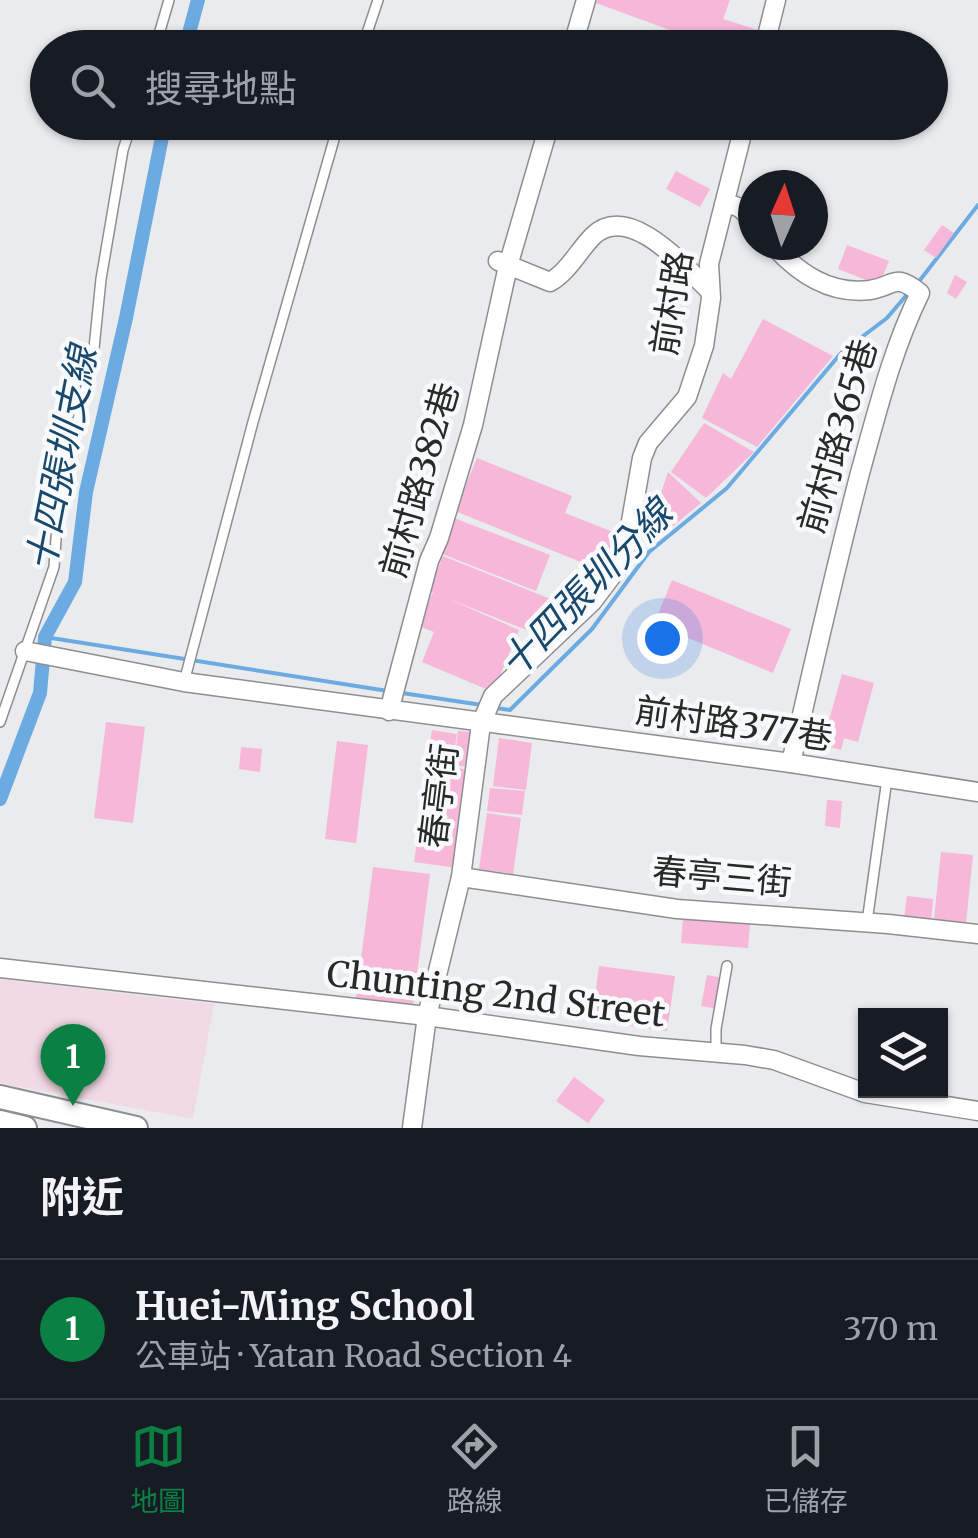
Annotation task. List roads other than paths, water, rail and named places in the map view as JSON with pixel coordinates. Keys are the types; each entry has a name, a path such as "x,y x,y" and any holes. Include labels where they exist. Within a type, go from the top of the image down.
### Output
{"street":[{"path":"577,30 586,0"},
{"path":"768,30 776,0"},
{"name":"前村路382巷","path":"389,711 429,561 474,425 503,263 544,140"},
{"name":"前村路","path":"481,724 493,696 592,602 617,568 627,544 642,458 648,443 687,397 704,346 709,264 740,140"},
{"path":"724,205 738,207"},
{"path":"503,263 550,282 597,232 630,226 638,228 710,291"},
{"name":"前村路365巷","path":"786,260 812,280 840,288 871,290 893,280 905,281 920,293 899,336 875,419 835,567 791,763"},
{"name":"春亭街","path":"37,653 184,682 481,724 461,877 427,1016 412,1128"},
{"name":"前村路377巷","path":"481,724 791,763 978,792"},
{"name":"春亭三街","path":"461,877 677,909 978,934"},
{"name":"Chunting 2nd Street","path":"0,968 774,1060 865,1092 978,1110"},
{"path":"0,1097 136,1128"},
{"path":"0,1122 26,1128"}],"lane":[{"path":"160,30 169,0"},
{"path":"368,30 378,0"},
{"path":"0,722 37,653 54,567 59,498 92,358 104,261 126,140"},
{"path":"184,682 333,140"},
{"path":"867,922 888,779"},
{"path":"716,1053 716,1029 727,966"}],"waterway":[{"name":"十四張圳支線","path":"190,30 198,0"},
{"name":"十四張圳支線","path":"0,799 40,693 45,637 75,582 86,492 161,140"},
{"name":"十四張圳分線","path":"917,284 978,205"},
{"name":"十四張圳分線","path":"496,708 510,710 592,629 649,552 727,488 842,352 887,318 910,291"},
{"name":"十四張圳分線","path":"45,637 388,691"},
{"name":"十四張圳分線","path":"402,693 482,705"}],"place":[{"name":"Huei-Ming School","path":"73,1106"}]}
